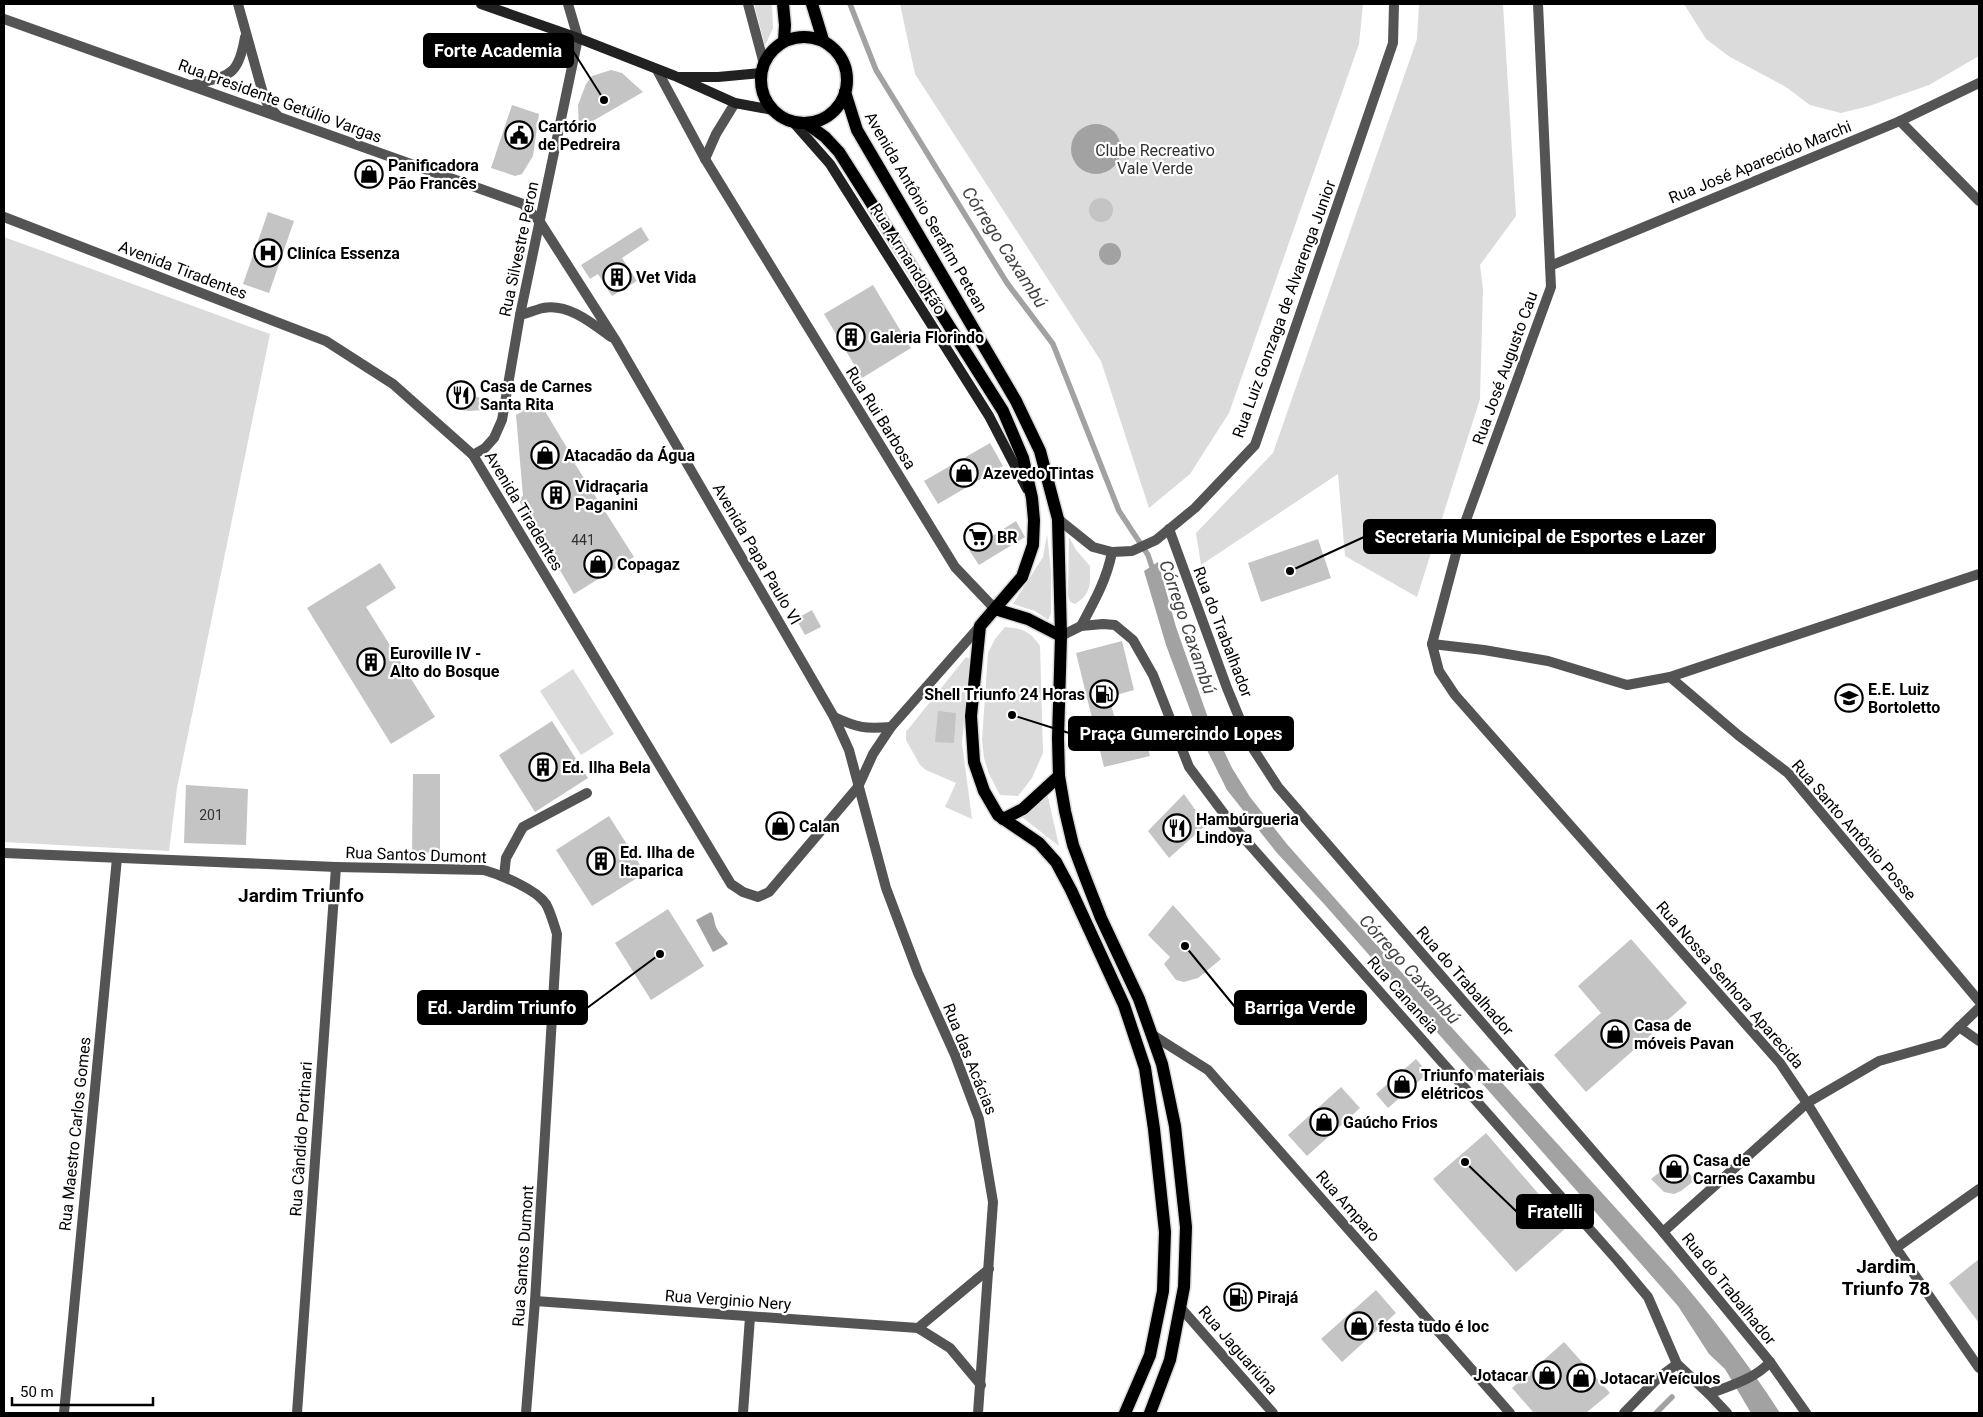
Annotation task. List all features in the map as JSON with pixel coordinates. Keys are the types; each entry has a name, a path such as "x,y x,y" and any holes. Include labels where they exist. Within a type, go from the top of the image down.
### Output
{"main road":[{"path":"481,4 578,38 675,76 735,103 773,110"},
{"path":"782,4 785,25 784,42"},
{"path":"812,4 823,40 839,55 845,66 847,79 845,92 839,104 830,114 819,120 806,123 793,122 773,110 765,99 763,93 763,68 773,50 784,42 795,37 823,40"},
{"path":"675,76 718,77 763,68"},
{"name":"Avenida Antônio Serafim Petean","path":"845,92 857,130 1016,401 1040,451 1058,519 1061,636 1058,738 1059,776 1073,845 1101,918 1139,998 1162,1064 1175,1126 1186,1227 1184,1287 1170,1360 1150,1413"},
{"name":"Rua Armando Fão","path":"793,122 830,164 989,416 1032,498"},
{"path":"806,123 825,137 839,152 1003,411 1023,458 1032,498 1034,520 1033,545 1022,577 980,626 971,716 974,762 984,792 998,815 1039,842 1056,862 1085,919 1124,1005 1145,1068 1154,1129 1165,1232 1163,1291 1150,1354 1125,1413"},
{"path":"995,609 1028,619 1061,636"},
{"path":"1003,820 1023,809 1059,776"}],"street":[{"path":"238,4 264,97 269,107 277,116"},
{"path":"568,4 578,38"},
{"path":"748,4 763,68"},
{"name":"Rua Luiz Gonzaga de Alvarenga Junior","path":"1058,519 1093,547 1112,552 1132,551 1156,540 1195,508 1255,445 1393,43 1394,4"},
{"name":"Rua José Augusto Cau","path":"1432,644 1462,531 1551,286 1538,4"},
{"name":"Rua Presidente Getúlio Vargas","path":"4,19 523,204 540,222"},
{"path":"192,85 229,75 241,58 246,33"},
{"name":"Rua Silvestre Peron","path":"473,455 485,448 494,438 502,420 520,315 578,38"},
{"name":"Rua Rui Barbosa","path":"657,70 705,159 955,567 995,609"},
{"name":"Rua José Aparecido Marchi","path":"1550,266 1900,121 1979,83"},
{"path":"705,159 716,134 735,103"},
{"path":"1900,121 1979,201"},
{"name":"Avenida Tiradentes","path":"4,217 326,341 394,384 473,455 731,884 743,892 758,897 769,892 858,787"},
{"name":"Avenida Papa Paulo VI","path":"540,222 616,341 834,717 849,750 858,787"},
{"name":"Avenida Papa Paulo VI","path":"520,315 545,308 567,309 593,324 616,341"},
{"name":"Rua do Trabalhador","path":"1169,529 1227,688 1250,744 1278,787 1662,1232 1770,1362 1806,1413"},
{"path":"1081,626 1109,568 1112,552"},
{"path":"1432,644 1484,650 1548,662 1627,685 1670,677 1979,574"},
{"name":"Rua Cananeia","path":"1061,636 1081,626 1102,624 1115,625 1133,640 1153,676 1189,767 1234,827 1623,1267 1648,1297 1677,1364 1709,1394 1723,1412"},
{"path":"858,787 873,754 892,727 980,626"},
{"name":"Rua Nossa Senhora Aparecida","path":"1432,644 1439,671 1455,695 1780,1062 1808,1103 1896,1248 1979,1368"},
{"name":"Rua Santo Antônio Posse","path":"1670,677 1738,735 1788,773 1979,1001"},
{"path":"834,717 854,726 867,729 892,727"},
{"name":"Rua das Acácias","path":"858,787 886,888 918,972 955,1055 979,1119 993,1202 978,1413"},
{"path":"504,876 506,858 523,826 587,793"},
{"name":"Rua Santos Dumont","path":"4,853 336,867 484,870 504,876 529,891 545,904 557,934 535,1301 526,1413"},
{"name":"Rua Maestro Carlos Gomes","path":"64,1413 117,858"},
{"name":"Rua Cândido Portinari","path":"296,1413 336,867"},
{"path":"1662,1232 1808,1103 1879,1061 1943,1042 1979,1008"},
{"path":"1959,1027 1979,1040"},
{"name":"Rua Amparo","path":"1151,1034 1208,1070 1510,1413"},
{"path":"1896,1248 1979,1189"},
{"path":"918,1328 989,1269"},
{"name":"Rua Verginio Nery","path":"535,1301 918,1328 950,1348 981,1385"},
{"name":"Rua Jaguariúna","path":"1180,1307 1273,1413"},
{"path":"743,1413 750,1317"},
{"path":"1709,1394 1736,1384 1770,1362"},
{"path":"1624,1413 1657,1379 1677,1364"}],"green space":[{"path":"754,4 772,4 773,28 765,46"},
{"name":"Clube Recreativo Vale Verde","path":"900,4 1363,4 1359,44 1229,413 1190,474 1149,508 1101,361 915,74"},
{"path":"1419,4 1503,4 1516,216 1480,265 1483,289 1480,399 1417,597 1345,556 1338,474 1201,565 1196,533 1273,453 1417,39"},
{"path":"1684,4 1979,4 1979,56 1929,85 1869,106 1841,113 1810,105 1786,87 1730,57 1706,39"},
{"path":"4,237 270,334 177,788 169,851 4,842"},
{"path":"1047,534 1051,571 1051,614 1048,620 1035,611 1013,604 1043,557"},
{"path":"1069,537 1076,550 1090,566 1089,588 1085,596 1075,604 1070,602 1068,595"},
{"path":"1005,627 1029,633 1040,646 1043,753 1032,778 1018,796 1000,795 989,774 984,758 982,740 988,653 995,639"},
{"path":"966,657 970,659 962,743 972,819 945,807 956,783 926,770 920,765 906,740 906,732"},
{"path":"573,669 614,734 581,755 540,691"},
{"path":"1047,793 1059,846 1018,814"}],"shaded area":[{"path":"1091,124 1101,124 1114,131 1121,144 1121,154 1114,167 1101,174 1091,174 1082,170 1075,163 1071,154 1071,144 1075,135 1082,128"},
{"path":"1110,243 1118,246 1121,254 1118,262 1110,265 1102,262 1099,254 1102,246"},
{"path":"1158,562 1176,627 1207,715 1232,768 1250,797 1286,843 1354,920 1672,1270 1729,1340 1780,1413 1751,1413 1725,1369 1709,1354 1678,1306 1277,853 1227,790 1199,734 1166,645 1144,571"},
{"path":"711,912 717,930 728,944 713,952 696,920"}],"building":[{"path":"611,70 622,73 643,92 579,129 578,105 586,84 592,76"},
{"name":"Cartório de Pedreira","path":"512,105 539,114 533,156 522,174 515,176 491,168"},
{"path":"1101,198 1110,201 1113,210 1110,219 1101,222 1092,219 1089,210 1092,201"},
{"name":"Cliníca Essenza","path":"268,212 294,221 269,293 243,284"},
{"path":"641,227 649,240 622,258 637,281 612,296 598,274 590,279 581,265"},
{"name":"Galeria Florindo","path":"873,285 911,348 862,378 824,314"},
{"name":"Casa de Carnes Santa Rita","path":"454,388 498,405 497,409 461,410 447,402"},
{"path":"539,401 575,464 634,557 574,594 518,499 523,496 516,415"},
{"name":"Azevedo Tintas","path":"990,443 1003,466 938,504 924,481"},
{"path":"1016,521 1025,537 979,565 969,550 973,548 966,536 982,526 989,538"},
{"path":"1318,539 1331,578 1261,602 1248,563"},
{"name":"Euroville IV - Alto do Bosque","path":"380,563 396,588 366,607 435,717 391,744 307,608"},
{"path":"812,610 821,627 805,635 796,619"},
{"name":"Shell Triunfo 24 Horas","path":"1122,641 1134,690 1109,697 1119,734 1143,728 1150,756 1104,767 1076,653"},
{"path":"938,711 956,713 954,743 935,742"},
{"name":"Ed. Ilha Bela","path":"552,721 588,778 535,812 499,755"},
{"path":"413,774 440,774 440,853 412,852"},
{"path":"186,785 248,789 246,845 184,843"},
{"name":"Hambúrgueria Lindoya","path":"1184,794 1206,825 1169,858 1148,831"},
{"name":"Ed. Ilha de Itaparica","path":"609,816 645,873 592,906 556,850"},
{"path":"1173,905 1221,959 1198,978 1184,982 1176,980 1164,964 1170,957 1148,935"},
{"path":"668,909 704,966 651,1000 615,943"},
{"name":"Casa de móveis Pavan","path":"1631,939 1687,1003 1586,1092 1554,1055 1601,1013 1578,986"},
{"name":"Triunfo materiais elétricos","path":"1416,1059 1428,1073 1388,1108 1376,1094"},
{"name":"Gaúcho Frios","path":"1341,1087 1360,1108 1307,1156 1288,1135"},
{"path":"1486,1133 1567,1227 1516,1272 1433,1179"},
{"name":"Casa de Carnes Caxambu","path":"1676,1159 1695,1180 1674,1194 1664,1192 1651,1179"},
{"path":"1979,1259 1979,1323 1949,1283"},
{"name":"festa tudo é loc","path":"1376,1290 1396,1313 1342,1362 1321,1339"},
{"path":"1564,1342 1610,1393 1586,1413 1534,1413 1512,1388"}],"waterway":[{"name":"Córrego Caxambú","path":"850,4 876,70 1007,283 1053,344 1119,511 1148,555 1154,573"},
{"path":"1656,1413 1672,1397"}],"place":[{"name":"Forte Academia","path":"604,100"},
{"name":"Cartório de Pedreira","path":"519,135"},
{"name":"Panificadora Pão Francês","path":"369,174"},
{"name":"Cliníca Essenza","path":"268,253"},
{"name":"Vet Vida","path":"617,277"},
{"name":"Galeria Florindo","path":"851,337"},
{"name":"Casa de Carnes Santa Rita","path":"461,395"},
{"name":"Atacadão da Água","path":"545,455"},
{"name":"Azevedo Tintas","path":"964,473"},
{"name":"Vidraçaria Paganini","path":"556,495"},
{"name":"BR","path":"978,537"},
{"name":"Copagaz","path":"598,564"},
{"name":"Secretaria Municipal de Esportes e Lazer","path":"1290,571"},
{"name":"Euroville IV - Alto do Bosque","path":"371,662"},
{"name":"Shell Triunfo 24 Horas","path":"1104,694"},
{"name":"E.E. Luiz Bortoletto","path":"1849,698"},
{"name":"Praça Gumercindo Lopes","path":"1012,715"},
{"name":"Ed. Ilha Bela","path":"543,767"},
{"name":"Calan","path":"780,826"},
{"name":"Hambúrgueria Lindoya","path":"1177,828"},
{"name":"Ed. Ilha de Itaparica","path":"601,861"},
{"name":"Barriga Verde","path":"1185,946"},
{"name":"Ed. Jardim Triunfo","path":"660,954"},
{"name":"Casa de móveis Pavan","path":"1615,1034"},
{"name":"Triunfo materiais elétricos","path":"1402,1084"},
{"name":"Gaúcho Frios","path":"1324,1122"},
{"name":"Fratelli","path":"1465,1162"},
{"name":"Casa de Carnes Caxambu","path":"1674,1169"},
{"name":"Pirajá","path":"1238,1297"},
{"name":"festa tudo é loc","path":"1359,1326"},
{"name":"Jotacar","path":"1547,1375"},
{"name":"Jotacar Veículos","path":"1581,1378"}],"district":[{"name":"Jardim Triunfo","path":"301,895"},
{"name":"Jardim Triunfo 78","path":"1886,1277"}]}
